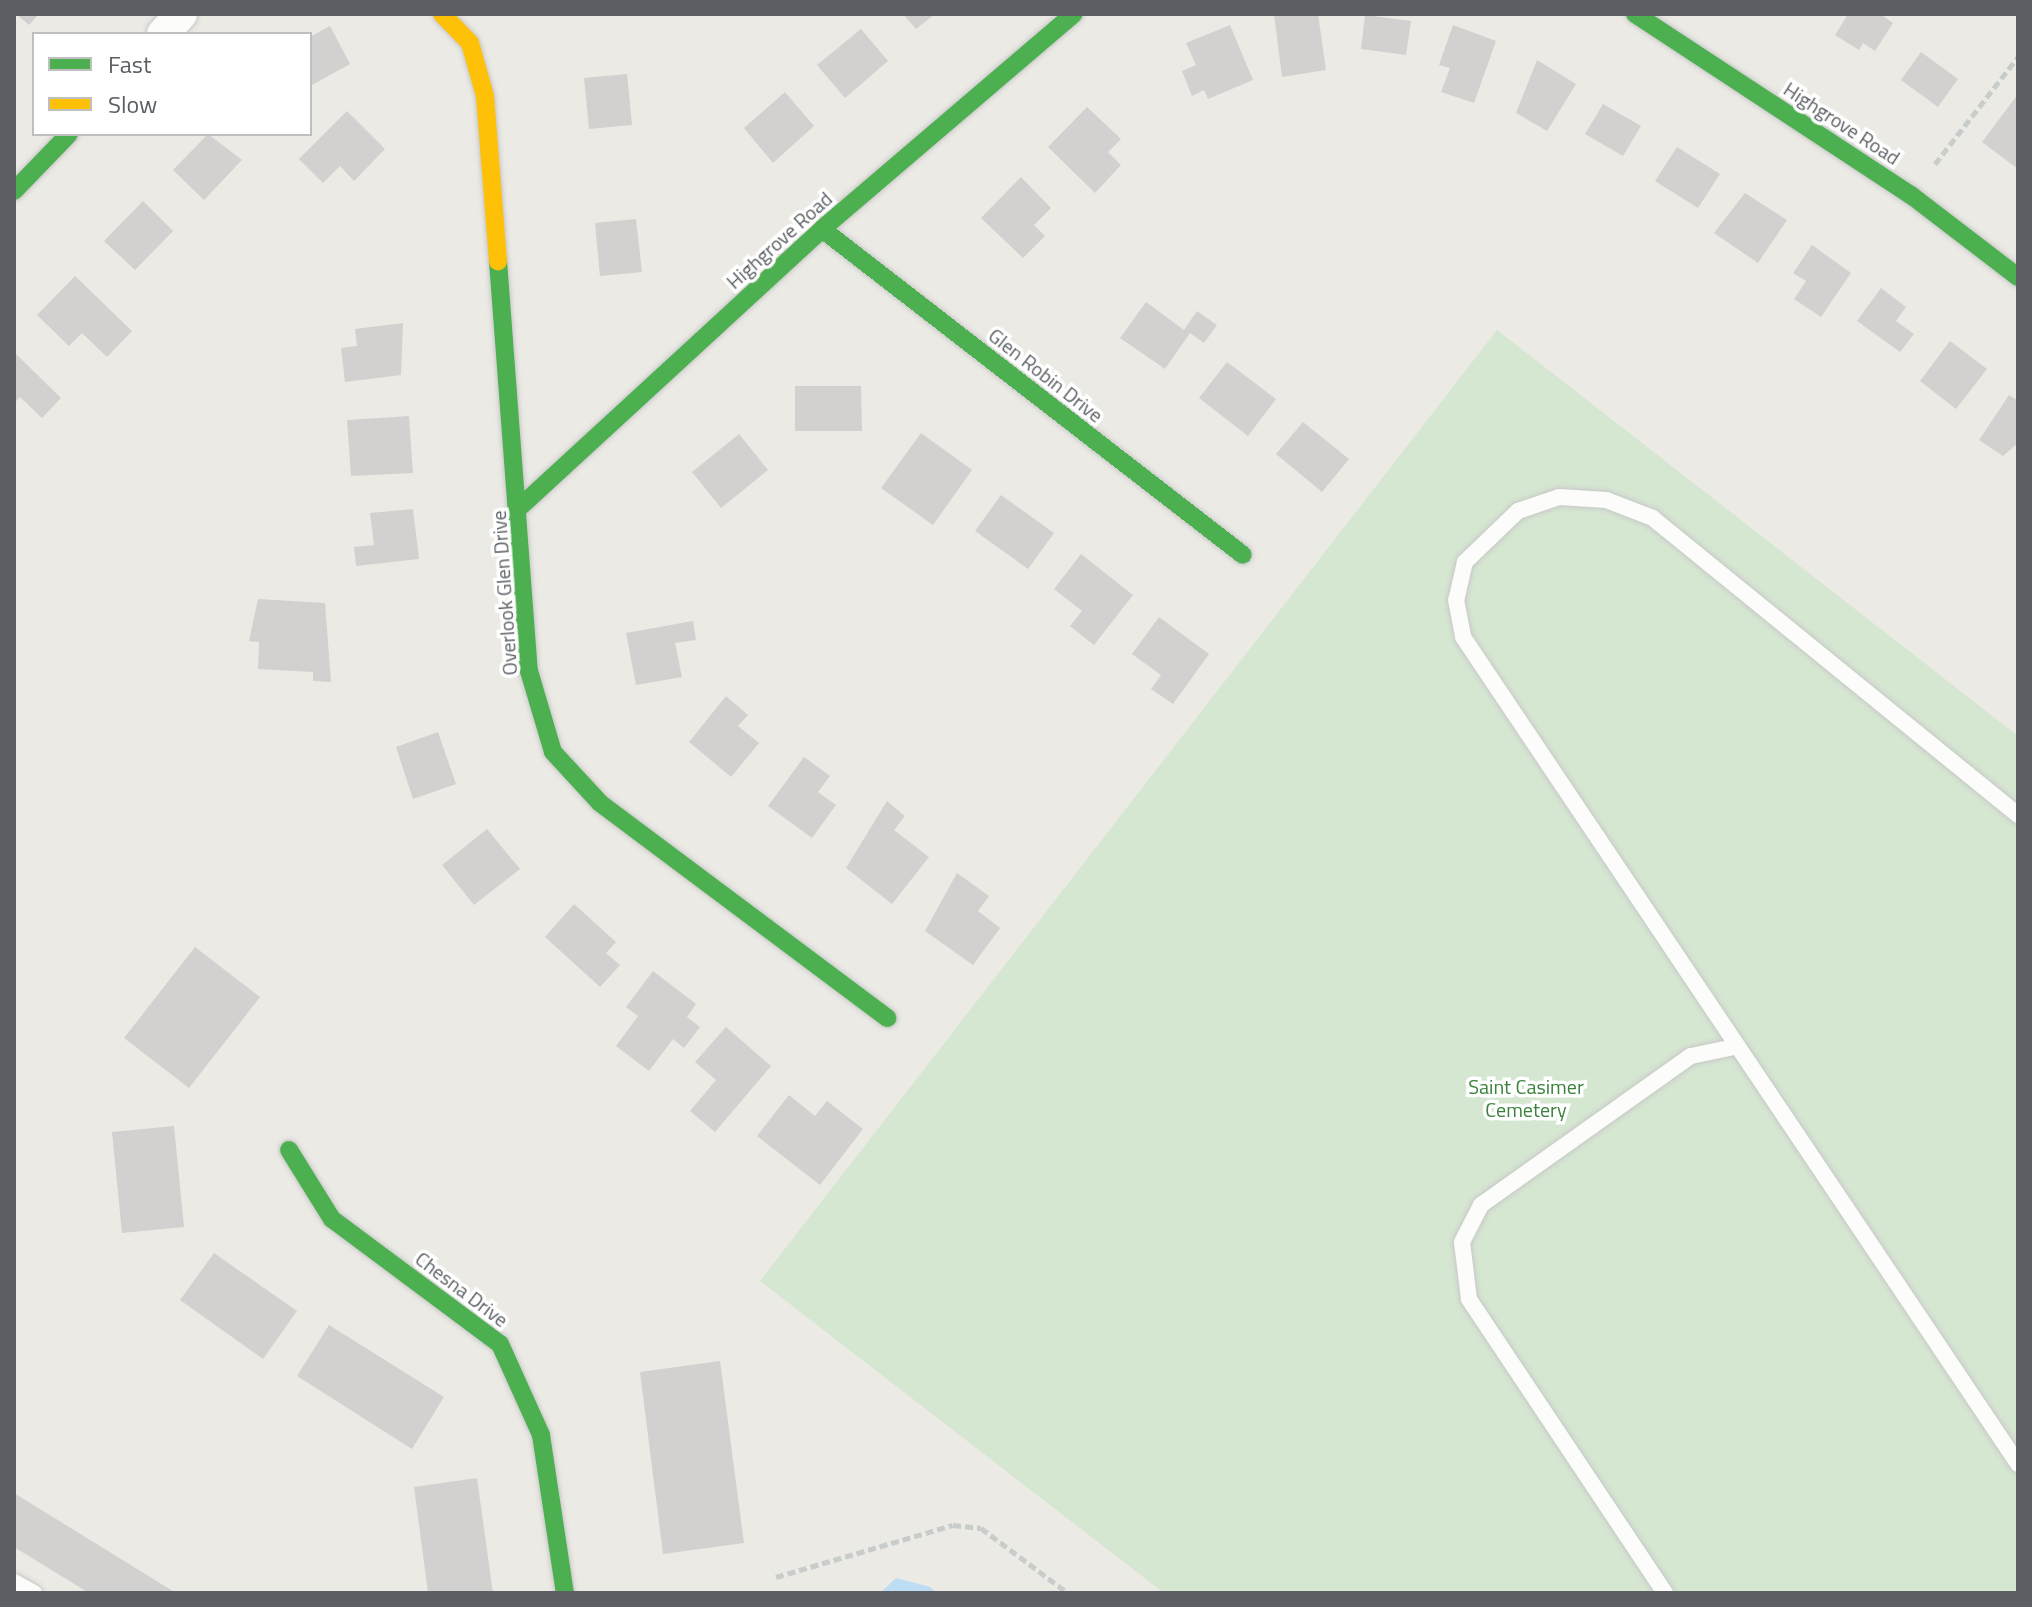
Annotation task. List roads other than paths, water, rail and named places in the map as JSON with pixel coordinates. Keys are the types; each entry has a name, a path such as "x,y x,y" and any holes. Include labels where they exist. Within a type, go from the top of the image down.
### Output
{"street":[{"path":"165,32 181,14"},
{"name":"Overlook Glen Drive","path":"442,14 470,43 485,96 521,506 529,671 553,752 600,803 887,1018"},
{"name":"Highgrove Road","path":"521,506 822,229 1074,14"},
{"name":"Highgrove Road","path":"1635,14 1911,195 2018,277"},
{"path":"14,191 67,136"},
{"name":"Glen Robin Drive","path":"822,229 1243,555"},
{"name":"Chesna Drive","path":"289,1150 332,1219 500,1344 541,1435 565,1593"}],"lane":[{"path":"2018,815 1653,518 1606,500 1559,497 1489,532 1465,562 1456,600 1463,637 1734,1047 2018,1464"},
{"path":"1665,1593 1469,1299 1462,1242 1481,1205 1691,1056 1734,1047"},
{"path":"14,1582 34,1593"}],"water":[{"path":"896,1578 930,1587 937,1593 880,1593"}],"park label":[{"name":"Saint Casimer Cemetery","path":"1526,1098"}]}
